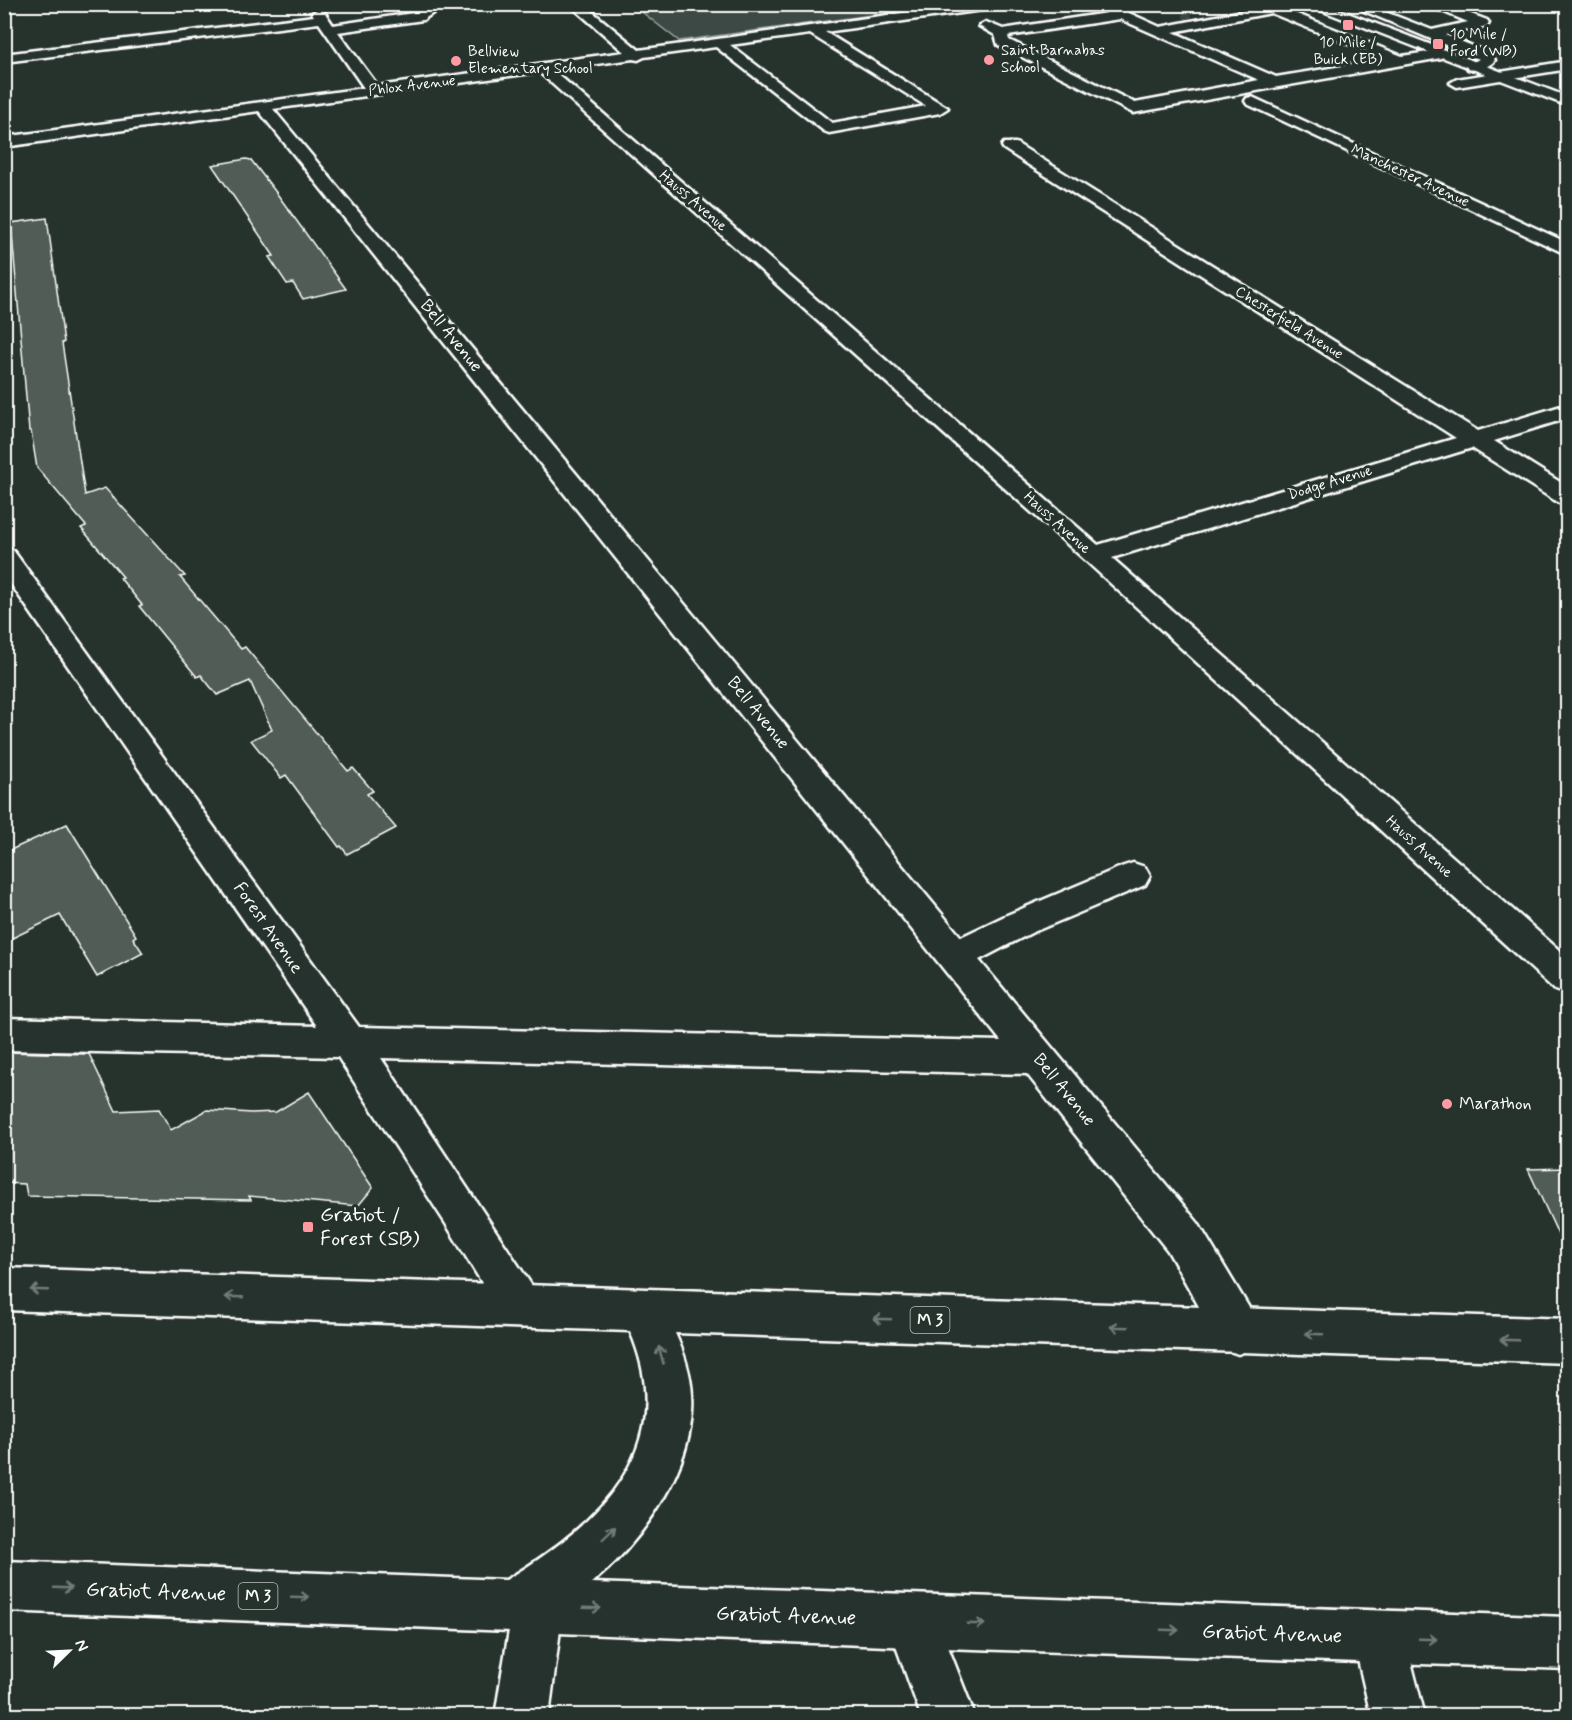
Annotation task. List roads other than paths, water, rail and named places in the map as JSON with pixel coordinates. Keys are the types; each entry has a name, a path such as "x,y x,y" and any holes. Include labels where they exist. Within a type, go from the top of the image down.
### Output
{"street":[{"path":"312,4 374,91"},
{"path":"4,58 383,17 423,16 428,13 420,4"},
{"path":"575,4 638,56"},
{"name":"Phlox Avenue","path":"4,142 262,105 638,56 997,4"},
{"path":"1311,4 1568,102"},
{"path":"1404,40 1482,23 1431,4"},
{"path":"979,23 1097,5 1117,8 1148,19 1176,22 1188,19 1224,20"},
{"path":"1160,31 1224,20 1266,7 1402,60"},
{"path":"954,11 1001,33 1117,8 1160,31 1274,82"},
{"path":"1306,22 1392,8"},
{"path":"1370,11 1433,34 1485,56 1488,60 1473,66"},
{"path":"720,44 829,128 940,108 814,31"},
{"path":"1001,33 1003,42 1133,108 1441,54"},
{"path":"1457,83 1568,65"},
{"name":"Hauss Avenue","path":"544,69 1094,555 1568,980"},
{"path":"1430,72 1488,95"},
{"name":"Manchester Avenue","path":"1252,101 1568,250"},
{"name":"Bell Avenue","path":"262,105 1183,1237 1238,1332"},
{"name":"Chesterfield Avenue","path":"1010,146 1568,498"},
{"name":"Dodge Avenue","path":"1094,555 1568,411"},
{"name":"Forest Avenue","path":"4,555 348,1041 467,1218 521,1307"},
{"path":"955,956 1019,924 1133,876"},
{"path":"4,1034 1038,1058"},
{"name":"M 3","path":"4,1289 1238,1332 1568,1341"},
{"path":"522,1716 525,1606 579,1561 620,1522 645,1484 659,1453 668,1419 668,1380 659,1346 643,1310"},
{"name":"Gratiot Avenue","path":"4,1586 1568,1644"},
{"path":"914,1621 948,1716"},
{"path":"1379,1638 1398,1716"}],"tunnel":[{"path":"1184,20 1192,18"}],"place":[{"name":"10 Mile / Buick (EB)","path":"1348,25"},
{"name":"10 Mile / Ford (WB)","path":"1438,44"},
{"name":"Saint Barnabas School","path":"989,60"},
{"name":"Bellview Elementary School","path":"456,61"},
{"name":"Marathon","path":"1447,1104"},
{"name":"Gratiot / Forest (SB)","path":"308,1227"}]}
